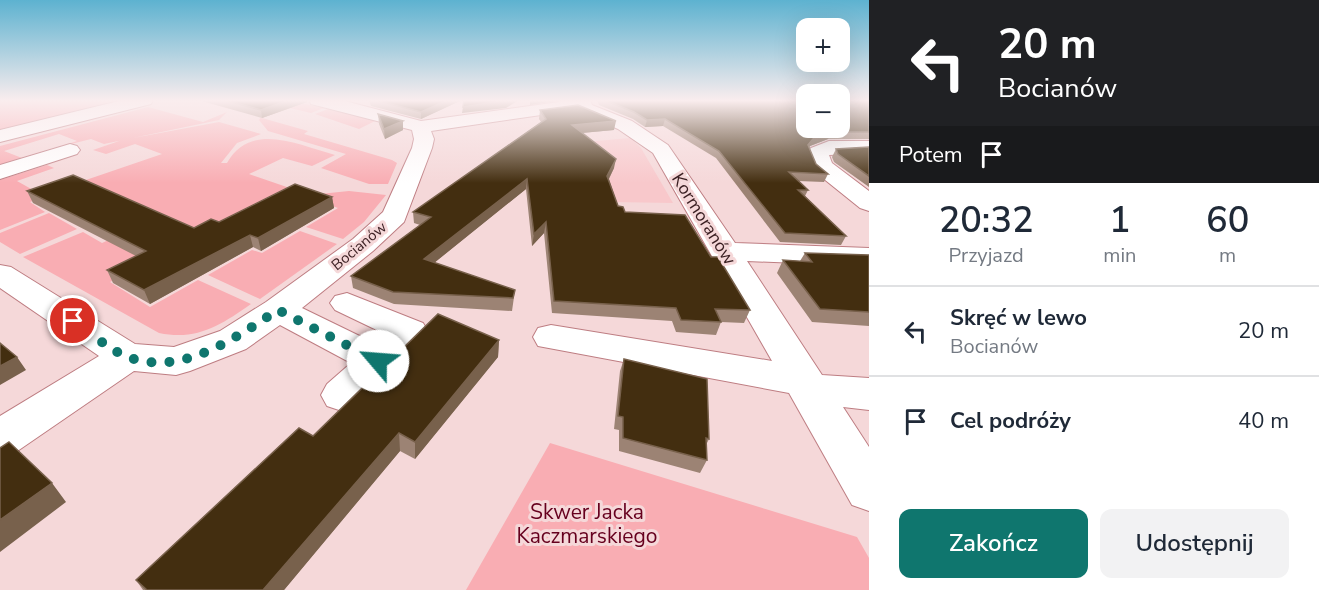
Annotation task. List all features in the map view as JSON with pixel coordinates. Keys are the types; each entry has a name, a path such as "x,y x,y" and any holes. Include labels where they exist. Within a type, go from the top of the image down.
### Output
{"street":[{"path":"0,136 34,128"},
{"name":"Bocianów","path":"0,274 127,357 176,361 197,355 233,340 278,310 363,245 395,216 422,148 424,139 420,128"},
{"name":"Kormoranów","path":"629,128 660,149 726,251 869,489"},
{"path":"868,147 829,147 818,152 822,165 869,203"},
{"path":"0,171 70,150"},
{"path":"726,251 869,257"},
{"path":"342,395 410,331 347,303"},
{"path":"278,310 378,361"},
{"path":"551,337 805,385 869,394"},
{"path":"0,439 127,357"}],"shaded area":[{"path":"630,138 641,148 673,203 550,201 530,147"}],"green space":[{"path":"0,128 21,128 0,133"},
{"path":"70,128 183,128 104,144 91,139 59,147 77,141 59,134 4,151 22,158 46,151 53,153 0,168 0,146"},
{"path":"189,128 238,128 261,134 237,143 221,163 227,163 237,150 262,139 291,142 335,155 312,166 283,158 249,174 310,195 349,191 386,195 364,222 343,239 306,227 338,208 297,194 215,229 110,282 150,307 198,280 251,304 219,325 197,333 173,335 159,333 23,257 83,232 102,243 153,220 78,185 30,202 45,212 0,230 0,180 47,165 54,168 17,181 42,195 162,154 135,144 106,154 93,150 122,140"},
{"path":"265,128 296,128 308,131 304,134 397,163 388,184 369,184 321,168 346,154 268,131"},
{"path":"49,213 77,229 20,254 0,242 0,233"},
{"path":"300,231 337,244 260,299 208,275 252,250 262,253"},
{"name":"Skwer Jacka Kaczmarskiego","path":"550,443 857,537 869,558 869,590 466,590"}],"building":[{"path":"534,128 575,128 616,159 607,176 618,206 623,207 625,212 685,215 711,257 718,257 750,310 715,309 721,322 681,320 676,308 554,301 546,222 534,234 527,179 424,259 515,290 513,298 393,292 351,276 431,217 413,212"},
{"path":"679,128 796,128 796,138 816,138 808,145 816,164 828,174 789,172 808,190 798,190 846,236 785,233 719,151"},
{"path":"850,128 869,128 869,132 850,132"},
{"path":"869,147 869,176 838,154 836,149"},
{"path":"73,175 194,228 211,219 219,222 295,184 332,197 258,238 250,235 144,290 107,270 146,251 27,191"},
{"path":"805,253 869,255 869,312 820,309 783,260 812,262"},
{"path":"438,314 499,340 415,442 399,433 263,590 147,590 136,580 299,428 313,436"},
{"path":"0,343 17,357 0,366"},
{"path":"624,359 707,379 709,439 706,438 707,460 623,438 623,417 618,416"},
{"path":"9,442 52,483 0,520 0,448"}],"route":[{"path":"73,321 127,357 150,361 176,361 233,340 278,310 378,361"}]}
